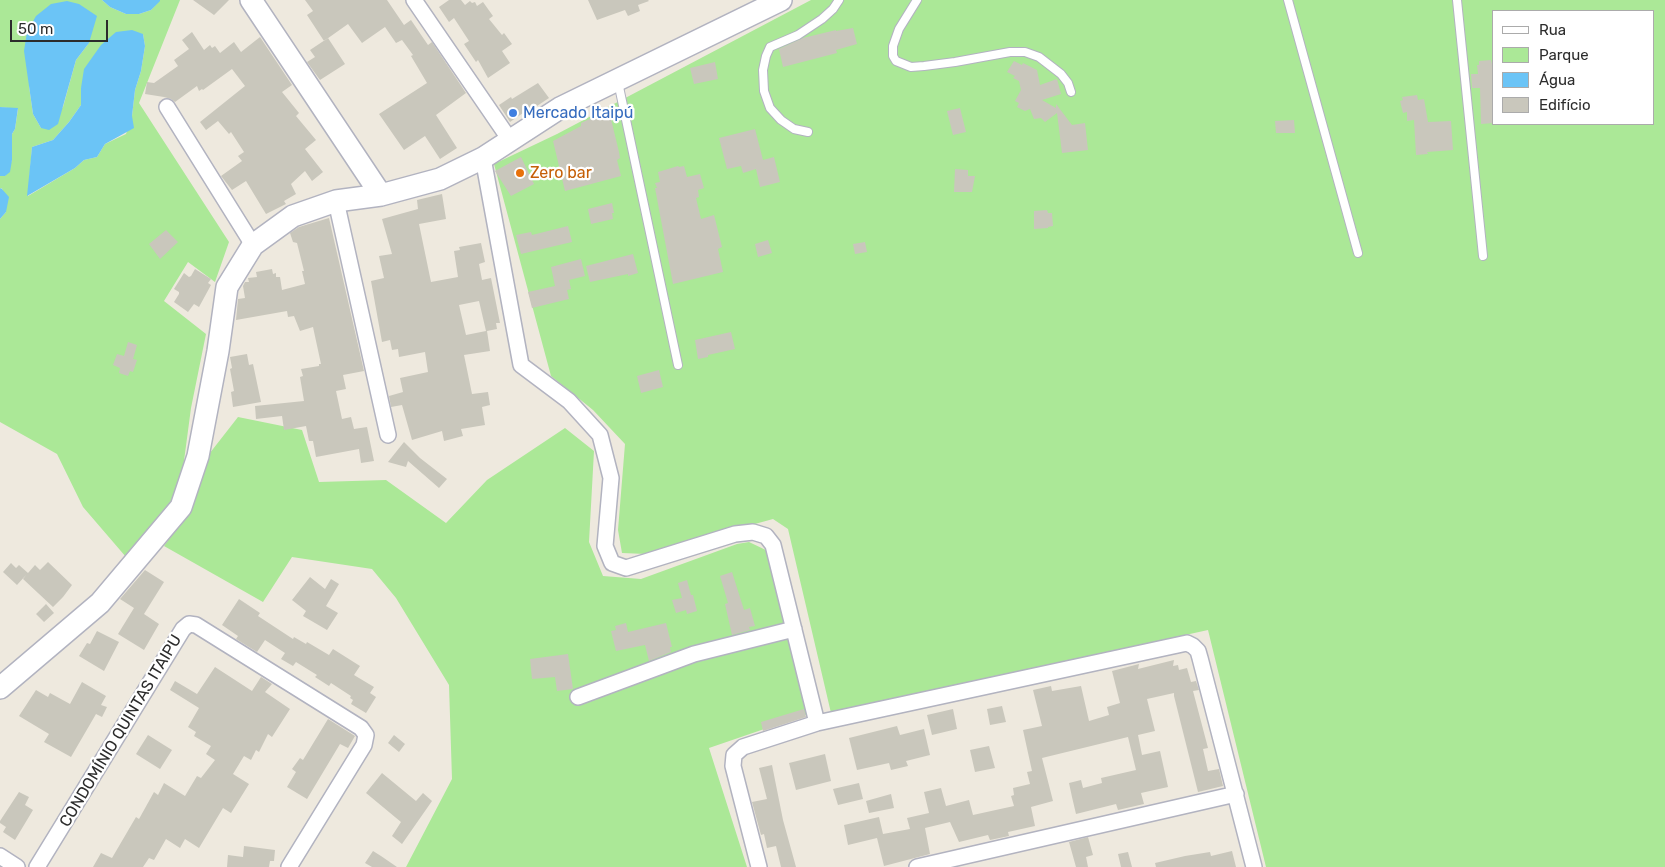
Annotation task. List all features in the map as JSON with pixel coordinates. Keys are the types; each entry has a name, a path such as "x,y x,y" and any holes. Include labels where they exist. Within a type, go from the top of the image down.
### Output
{"street":[{"path":"251,0 381,195"},
{"path":"414,0 514,137"},
{"path":"0,688 100,603 181,507 198,456 218,351 227,287 253,245 294,216 336,201 381,195 440,179 482,158 560,108 781,0"},
{"path":"167,107 253,245"},
{"path":"482,158 521,365 569,401 600,436 611,478 605,546 612,563 626,568 735,534 753,532 766,536 773,545 817,723"},
{"path":"336,201 388,435"},
{"name":"CONDOMÍNIO QUINTAS ITAIPU","path":"37,867 183,629 189,624 196,625 361,728 366,735 364,745 289,867"},
{"path":"578,697 694,654 794,629"},
{"path":"759,867 733,766 734,755 743,747 817,723 1187,643 1194,646 1198,651 1254,867"},
{"path":"917,867 1236,794"},
{"path":"0,856 17,867"}],"lane":[{"path":"808,132 794,129 781,120 770,108 764,91 763,70 766,56 770,47 798,35 822,19 833,9 839,0"},
{"path":"917,0 899,29 893,46 893,56 896,61 911,67 955,62 1010,52 1025,52 1039,56 1061,74 1068,83 1071,92"},
{"path":"1288,0 1358,253"},
{"path":"1457,0 1483,256"},
{"path":"617,80 624,105 678,365"}],"green space":[{"path":"0,0 102,0 110,7 126,14 139,14 151,10 160,0 180,0 139,103 229,242 215,282 188,262 164,301 206,334 191,408 182,476 170,507 126,557 83,507 57,454 0,422 0,219 6,212 2,188 0,189 0,176 5,176 12,160 12,134 15,129 18,109 0,107","holes":["143,34 145,46 141,71 135,90 132,116 126,134 105,144 97,157 84,160 75,168 28,196 32,147 53,140 81,105 81,88","89,43 76,60 63,107 41,128 33,114 29,86"]},
{"path":"811,0 1665,0 1665,867 1266,867 1208,630 831,713 788,529 773,519 646,554 622,553 618,530 625,444 593,410 551,376 494,164 557,134"},
{"path":"238,417 302,430 319,482 386,480 446,523 487,480 565,428 594,451 589,542 603,576 641,579 737,544 749,542 770,552 808,714 709,748 747,867 406,867 452,779 449,685 396,598 372,569 292,557 263,602 164,546 192,507 206,458"}],"water":[{"path":"102,0 160,1 151,10 139,14 126,14 110,7"},
{"path":"67,1 79,4 97,16 89,43 76,60 58,124 49,130 41,128 33,114 24,51 27,32 36,16 51,4"},
{"path":"132,30 143,34 145,46 141,71 135,90 132,116 134,128 105,144 97,157 84,160 75,168 27,196 32,147 53,140 81,105 84,69 101,45 116,32"},
{"path":"0,107 18,108 15,129 12,134 10,172 5,176 0,176"},
{"path":"0,189 9,197 6,212 0,219"}],"building":[{"path":"193,0 229,0 214,15"},
{"path":"305,0 387,0 404,25 411,20 428,45 432,42 466,93 436,115 457,148 440,159 425,136 404,150 379,114 427,83 411,56 413,55 402,40 396,43 385,27 362,43 348,24 324,41 307,15 313,11"},
{"path":"449,0 461,0 465,5 470,1 472,3 475,2 477,6 483,2 493,16 489,19 502,35 504,33 512,44 502,51 510,63 488,78 478,60 476,62 464,44 469,41 454,18 449,22 439,7"},
{"path":"588,0 649,1 638,5 640,11 628,16 625,10 597,20"},
{"path":"853,28 857,44 836,50 837,53 783,67 779,49 803,38"},
{"path":"192,32 204,50 210,45 212,48 215,46 220,53 234,42 241,52 260,37 292,85 282,92 299,113 296,116 316,140 305,149 323,172 312,181 305,171 291,184 296,194 284,201 286,204 266,214 246,181 232,190 221,176 242,161 238,156 244,152 231,132 229,134 218,121 206,130 200,122 245,86 232,69 203,90 199,91 197,86 175,102 164,97 145,94 147,82 154,83 178,66 174,60 189,49 182,40"},
{"path":"328,38 345,64 320,80 307,62 315,57 310,50"},
{"path":"1491,60 1492,64 1492,123 1481,124 1480,88 1472,88 1471,74 1478,74 1477,65 1479,65 1479,61"},
{"path":"1014,61 1037,70 1040,85 1057,79 1061,94 1042,100 1056,108 1056,104 1072,125 1085,123 1088,150 1062,153 1057,113 1045,122 1041,118 1034,119 1030,109 1025,111 1017,107 1019,103 1015,101 1021,90 1019,81 1013,78 1015,76 1007,72"},
{"path":"715,62 718,79 694,84 690,68"},
{"name":"Mercado Itaipú","path":"538,83 549,98 537,106 536,104 510,122 499,105"},
{"path":"1417,95 1418,100 1424,99 1428,122 1451,121 1453,150 1416,155 1414,120 1407,121 1407,112 1403,113 1400,101 1403,100 1402,97"},
{"path":"960,108 966,132 953,135 947,111"},
{"path":"609,111 619,152 620,158 617,160 621,176 565,191 553,141 581,126 581,123"},
{"path":"1294,120 1295,133 1276,133 1275,121"},
{"path":"755,129 763,160 774,157 780,182 760,187 756,169 743,173 741,166 727,169 719,138"},
{"path":"521,157 534,184 511,196 495,171"},
{"path":"684,166 687,177 700,174 704,188 698,190 699,197 696,198 701,219 714,215 722,247 718,249 723,272 673,284 655,183 660,182 658,172"},
{"path":"955,169 968,170 968,176 975,176 972,192 954,192"},
{"path":"442,194 446,219 419,224 431,282 458,277 454,251 460,250 459,247 481,243 485,262 479,264 482,280 491,278 500,323 496,323 497,329 487,331 490,351 464,355 472,394 488,392 490,405 482,407 485,425 461,429 463,436 444,441 442,431 412,440 402,405 391,407 389,396 403,392 400,378 428,372 425,352 399,357 398,349 392,350 390,340 382,342 371,281 384,278 379,256 392,254 382,219 418,209 417,200","holes":["479,301 486,331 466,335 459,305"]},
{"path":"612,203 613,219 591,224 588,209"},
{"path":"1047,210 1048,213 1052,213 1053,226 1034,229 1034,211"},
{"path":"329,218 364,371 343,375 346,389 336,391 342,419 351,417 354,429 367,427 374,461 361,463 359,449 316,457 313,441 309,441 306,426 284,430 282,416 256,419 255,406 304,401 300,377 303,376 301,369 321,364 313,327 300,331 294,316 288,317 287,311 236,320 238,299 245,298 243,286 245,282 249,282 248,278 257,277 256,272 272,269 273,274 276,273 276,277 280,277 282,290 305,284 302,271 304,271 297,243 293,242 290,233 299,227"},
{"path":"568,226 572,242 521,254 516,235 531,232 532,235"},
{"path":"166,230 178,242 160,259 149,244"},
{"path":"768,240 772,253 758,257 755,244"},
{"path":"865,242 867,252 855,254 853,244"},
{"path":"633,254 638,273 590,282 586,266"},
{"path":"581,259 585,276 569,280 571,289 567,290 569,299 532,308 528,292 555,286 551,267"},
{"path":"195,269 211,279 208,283 211,285 199,307 194,304 188,312 174,302 179,292 174,289 184,273 189,277"},
{"path":"731,332 735,349 698,359 695,340"},
{"path":"128,342 137,345 133,359 137,360 133,372 130,371 128,376 119,373 120,368 113,365 117,354 124,356"},
{"path":"247,354 249,365 253,364 261,402 233,407 231,392 234,391 230,357"},
{"path":"659,370 663,387 641,393 637,376"},
{"path":"404,442 420,458 447,479 439,488 408,461 406,467 388,462"},
{"path":"48,562 72,585 53,607 23,579 26,575 17,585 3,572 11,563 16,568 19,565 28,573 35,565 40,570"},
{"path":"145,570 164,582 144,614 159,624 144,650 118,634 134,608 120,599"},
{"path":"732,572 744,610 750,608 755,626 749,627 750,630 732,635 725,604 728,603 720,576"},
{"path":"310,577 325,589 331,579 339,584 326,606 338,613 327,630 303,616 306,611 292,600"},
{"path":"687,580 697,611 687,614 686,610 676,613 672,600 682,598 678,583"},
{"path":"239,599 260,613 258,616 293,639 294,637 306,644 307,642 329,655 333,649 360,666 354,675 374,687 370,693 376,697 366,713 351,704 353,700 350,698 351,696 331,683 329,686 315,677 317,675 296,662 293,666 281,659 285,653 265,640 257,652 236,639 238,636 222,625"},
{"path":"46,604 54,613 44,622 36,614"},
{"path":"626,623 628,632 666,623 672,647 670,647 671,652 649,661 645,645 616,651 611,631 616,630 615,626"},
{"path":"97,631 119,642 104,671 79,656 87,643 90,644"},
{"path":"568,654 573,689 557,691 555,677 532,679 530,659"},
{"path":"1174,660 1173,666 1178,665 1179,670 1187,668 1191,682 1196,681 1199,690 1193,691 1208,748 1203,749 1208,771 1219,769 1223,786 1198,792 1174,693 1147,699 1155,731 1138,735 1142,755 1160,751 1168,787 1141,793 1144,804 1118,810 1116,804 1076,814 1069,783 1081,780 1083,788 1102,783 1101,778 1136,770 1128,737 1042,758 1053,801 1031,807 1035,826 1008,832 1009,836 990,840 988,835 959,842 950,822 925,828 930,854 884,866 877,838 848,845 844,825 879,817 883,834 910,829 907,818 929,813 924,792 941,788 946,806 969,800 973,815 1014,806 1011,796 1014,795 1013,788 1030,784 1027,772 1032,771 1023,730 1042,726 1033,690 1051,686 1052,691 1081,686 1089,721 1109,715 1107,707 1120,703 1112,671 1139,664 1138,669"},
{"path":"215,667 252,691 261,677 272,684 265,692 290,709 272,737 268,734 259,752 256,750 251,760 244,756 233,774 249,784 231,813 223,808 199,848 185,839 180,848 166,839 154,860 149,858 143,867 93,867 101,853 112,858 136,817 139,819 154,792 158,795 164,783 185,796 197,776 201,778 215,760 206,754 211,746 194,736 196,732 188,727 199,708 170,690 175,681 197,694"},
{"path":"82,682 106,696 101,705 107,707 102,717 96,714 71,757 44,742 49,734 19,716 36,690 48,697 50,693 70,704"},
{"path":"1002,706 1006,722 990,725 987,709"},
{"path":"804,709 806,717 763,731 761,722"},
{"path":"953,709 957,729 932,735 927,715"},
{"path":"328,719 355,736 348,748 340,744 307,799 287,787 296,772 292,769 300,758 303,760"},
{"path":"897,726 900,735 924,729 930,755 906,761 908,766 891,770 889,763 857,770 849,738"},
{"path":"148,735 172,750 160,769 136,754"},
{"path":"394,735 405,744 399,752 388,743"},
{"path":"989,746 995,768 975,772 970,750"},
{"path":"825,754 831,781 796,790 789,763"},
{"path":"772,765 783,820 796,867 781,867 776,846 767,848 764,834 761,835 752,802 767,799 759,768"},
{"path":"382,773 416,801 423,793 432,801 402,844 392,836 401,822 366,793"},
{"path":"859,783 863,799 838,805 833,789"},
{"path":"19,792 29,797 25,805 33,810 15,840 3,832 6,827 0,821"},
{"path":"891,794 894,808 869,813 866,801"},
{"path":"1088,837 1093,855 1086,857 1088,867 1076,867 1069,842"},
{"path":"244,846 275,850 274,861 270,861 269,867 227,867 228,855 243,857"},
{"path":"373,851 397,867 372,867 365,863"},
{"path":"1232,851 1236,867 1156,867 1155,863 1210,852 1211,856"},
{"path":"1128,852 1132,867 1121,867 1118,854"}],"place":[{"name":"Mercado Itaipú","path":"513,113"},
{"name":"Zero bar","path":"520,173"}]}
